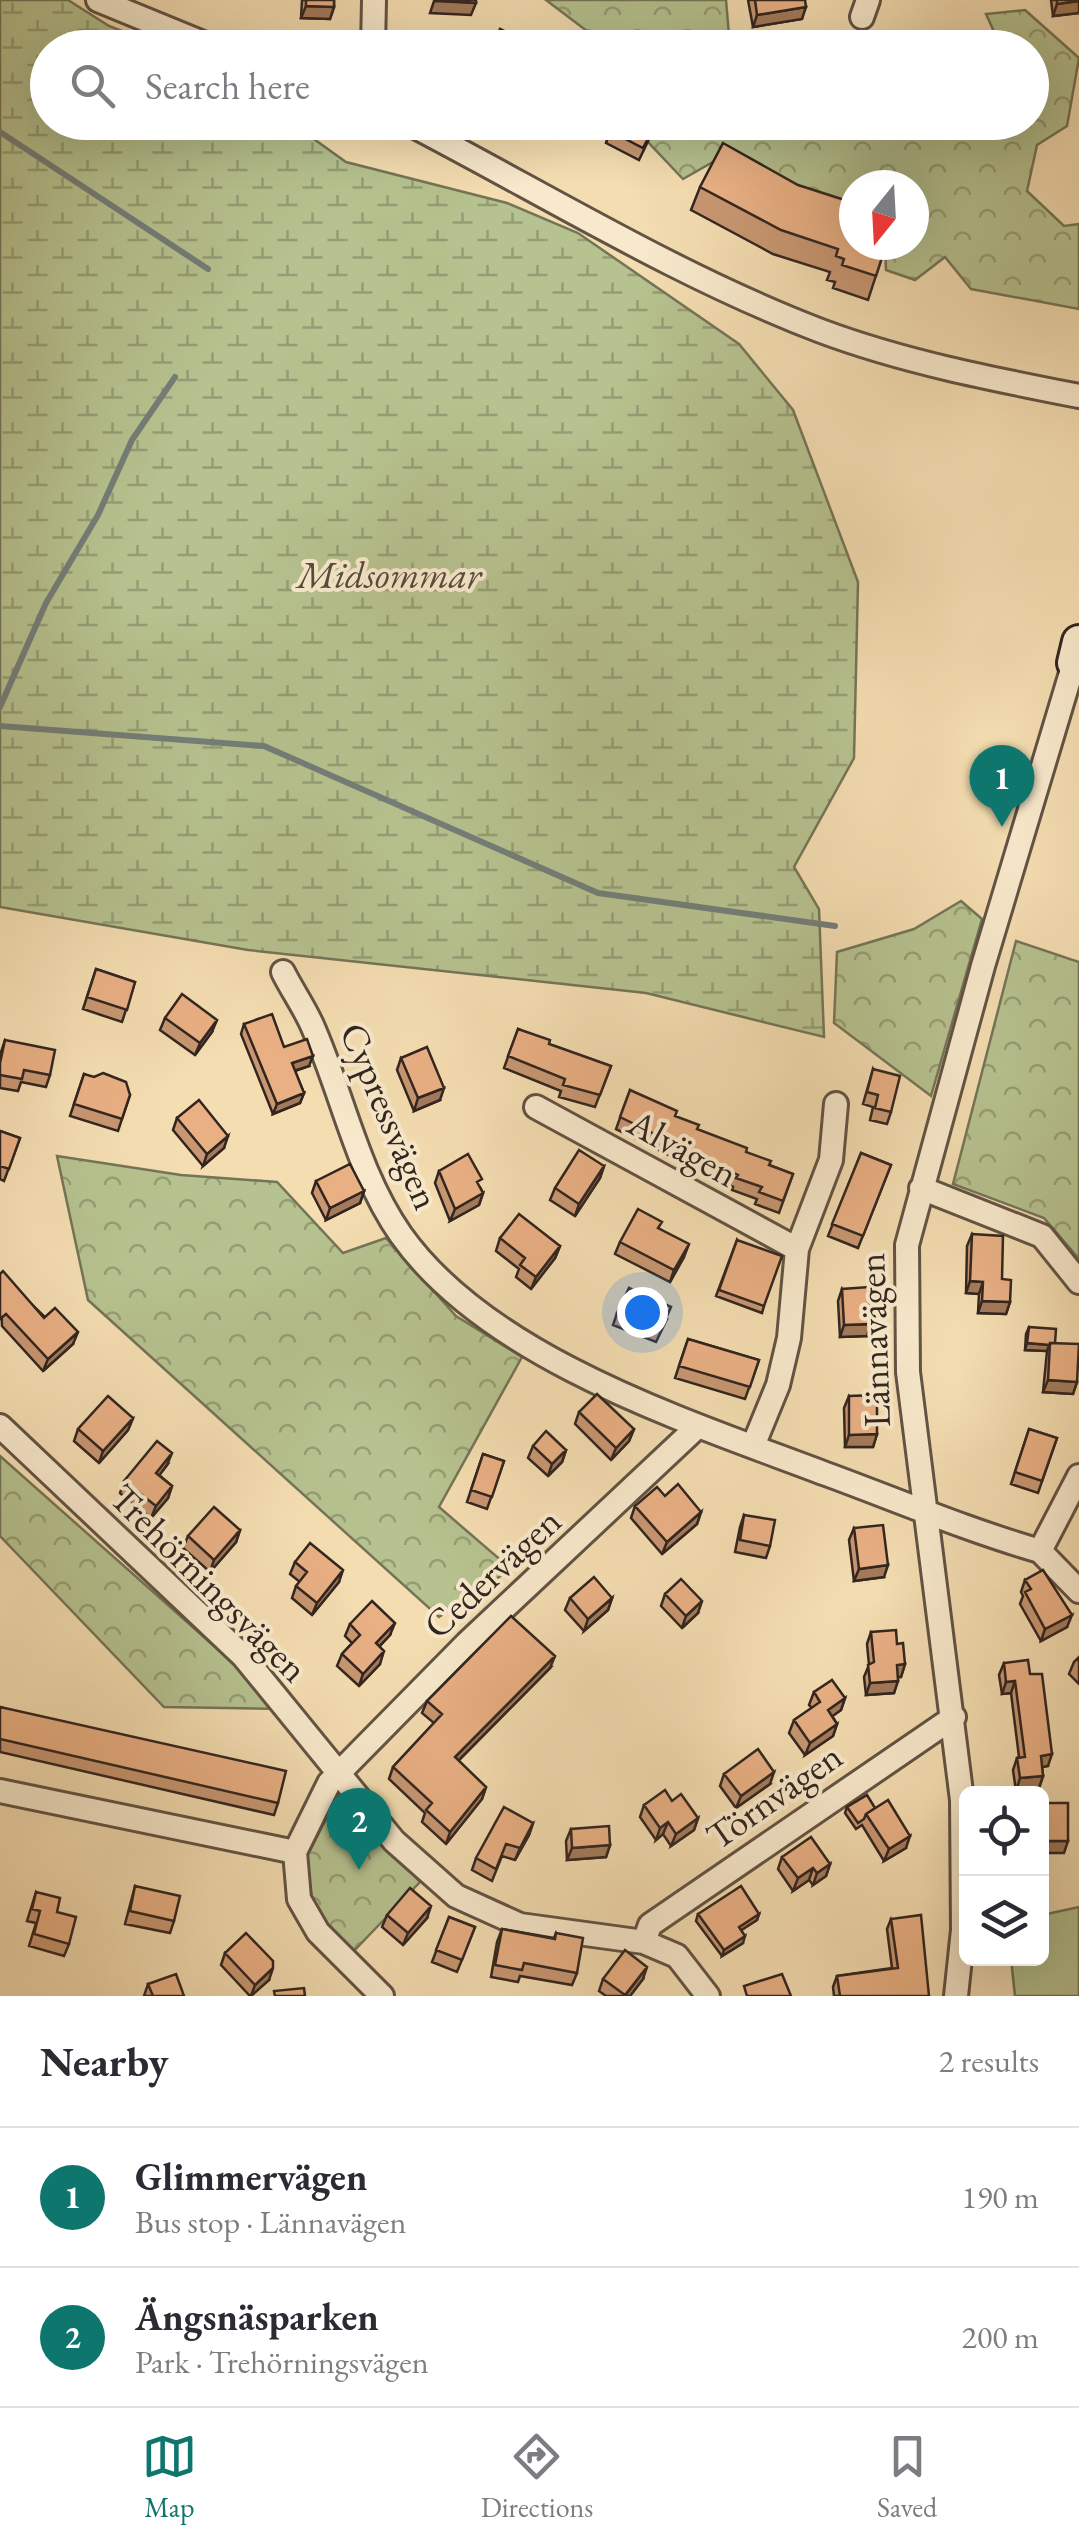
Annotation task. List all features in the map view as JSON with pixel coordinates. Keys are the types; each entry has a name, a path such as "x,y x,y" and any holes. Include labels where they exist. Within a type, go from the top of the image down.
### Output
{"street":[{"path":"98,0 171,30"},
{"path":"373,30 374,0"},
{"path":"440,140 688,272 819,330 885,353 1079,396"},
{"name":"Lännavägen","path":"956,1996 963,1930 962,1800 908,1372 908,1246 921,1188 1077,656"},
{"name":"Cypressvägen","path":"283,972 312,1024 371,1181 419,1258 502,1328 696,1428 1040,1551"},
{"path":"753,1446 778,1384 789,1338 798,1249 831,1160 836,1104"},
{"name":"Alvägen","path":"536,1107 798,1249"},
{"path":"921,1188 1042,1236 1079,1282"},
{"name":"Trehörningsvägen","path":"0,1426 244,1656 394,1841 456,1896 520,1925 644,1942 677,1956 708,1996"},
{"name":"Cedervägen","path":"295,1852 329,1783 466,1643 696,1428"},
{"path":"1079,1476 1040,1551 1079,1591"},
{"name":"Törnvägen","path":"644,1942 650,1925 954,1717"},
{"path":"0,1791 295,1852 299,1899 318,1932 382,1996"}],"green space":[{"name":"Midsommar","path":"0,0 68,0 119,30 30,30 30,140 315,140 346,162 507,203 578,233 739,344 793,410 858,582 854,758 794,867 819,909 824,1037 646,993 248,950 0,907"},
{"path":"546,0 726,0 729,30 586,30"},
{"path":"1025,10 1048,30 993,30 986,14"},
{"path":"1049,31 1079,58 1067,126 1049,137"},
{"path":"646,140 1045,140 1037,145 1027,191 1064,226 1079,224 1079,309 971,289 945,257 915,280 886,270 886,260 929,260 929,170 839,170 839,217 713,162 683,179"},
{"path":"961,901 982,919 931,1096 834,1023 837,952 914,929"},
{"path":"1016,941 1079,962 1079,1259 1044,1218 953,1184"},
{"path":"57,1156 181,1175 277,1182 343,1253 386,1238 456,1316 522,1357 439,1507 511,1569 439,1617 88,1300"},
{"path":"0,1456 285,1709 164,1707 0,1536"},
{"path":"341,1790 420,1882 351,1954 314,1913 306,1858"},
{"path":"1079,1907 1079,1996 1015,1996 1012,1966 1049,1966 1049,1913"}],"building":[{"path":"306,0 334,0 334,7 306,6"},
{"path":"434,0 476,0 476,3"},
{"path":"755,0 805,0 806,7 757,15"},
{"path":"627,140 647,140 643,148"},
{"path":"723,143 798,185 839,198 839,257 838,249 781,230 700,187"},
{"path":"844,260 881,260 876,276 842,265"},
{"path":"96,969 135,982 127,1010 87,997"},
{"path":"182,994 217,1020 200,1043 165,1018"},
{"path":"272,1014 284,1047 307,1039 313,1056 292,1063 304,1093 277,1104 244,1024"},
{"path":"518,1029 611,1066 600,1095 563,1085 565,1079 508,1056"},
{"path":"5,1040 55,1050 50,1075 24,1070 22,1079 0,1075"},
{"path":"427,1047 444,1088 418,1098 401,1058"},
{"path":"873,1069 900,1076 891,1112 875,1108 878,1095 867,1092"},
{"path":"103,1073 126,1082 130,1095 122,1119 74,1104 84,1074 94,1077"},
{"path":"630,1090 677,1111 675,1116 699,1125 697,1129 747,1148 746,1152 771,1161 769,1165 793,1174 783,1201 620,1117"},
{"path":"199,1100 228,1136 207,1154 177,1118"},
{"path":"0,1131 20,1138 9,1169 0,1166"},
{"path":"579,1150 604,1166 579,1204 555,1188"},
{"path":"861,1153 891,1165 863,1236 832,1224"},
{"path":"468,1154 482,1179 477,1182 483,1193 455,1209 439,1171"},
{"path":"350,1164 364,1191 330,1208 316,1181"},
{"path":"638,1209 662,1222 658,1228 689,1244 674,1270 620,1242"},
{"path":"519,1214 560,1246 536,1277 520,1265 525,1258 500,1238"},
{"path":"972,1234 1003,1236 1002,1279 1011,1280 1010,1302 982,1301 983,1282 970,1281"},
{"path":"737,1240 782,1256 764,1306 719,1290"},
{"path":"3,1271 44,1318 55,1308 78,1332 48,1359 6,1314 0,1319"},
{"path":"869,1287 871,1324 844,1325 842,1289"},
{"path":"629,1288 671,1307 661,1330 617,1313"},
{"path":"1029,1327 1056,1329 1055,1343 1027,1343"},
{"path":"688,1339 759,1360 750,1387 679,1366"},
{"path":"1050,1343 1079,1344 1077,1382 1048,1380"},
{"path":"597,1394 634,1429 616,1448 579,1412"},
{"path":"877,1395 877,1434 849,1435 849,1396"},
{"path":"108,1396 133,1418 103,1451 78,1429"},
{"path":"1029,1429 1057,1438 1042,1481 1015,1472"},
{"path":"546,1431 566,1450 552,1464 533,1446"},
{"path":"157,1441 172,1453 156,1473 172,1486 156,1506 124,1481"},
{"path":"483,1454 504,1461 492,1497 471,1490"},
{"path":"678,1484 701,1512 667,1542 635,1506 657,1487 665,1496"},
{"path":"214,1507 240,1530 214,1560 188,1536"},
{"path":"744,1515 775,1520 770,1546 740,1540"},
{"path":"883,1525 888,1565 859,1569 854,1528"},
{"path":"310,1543 343,1570 317,1603 296,1586 307,1572 295,1562"},
{"path":"1043,1570 1072,1615 1045,1629 1025,1592 1031,1589 1025,1580"},
{"path":"594,1577 612,1598 588,1619 570,1598"},
{"path":"681,1579 702,1601 686,1616 665,1594"},
{"path":"372,1601 395,1623 376,1643 384,1651 363,1674 342,1654 360,1635 350,1624"},
{"path":"511,1616 555,1656 455,1757 486,1787 450,1832 426,1810 432,1803 393,1767 442,1714 427,1701"},
{"path":"896,1630 897,1644 903,1643 905,1664 897,1665 898,1681 870,1683 868,1665 874,1662 871,1632"},
{"path":"1028,1660 1030,1674 1042,1674 1052,1754 1041,1756 1043,1776 1020,1778 1017,1758 1025,1757 1015,1681 1006,1682 1004,1663"},
{"path":"832,1680 845,1698 828,1710 837,1724 810,1743 794,1720 820,1702 814,1692"},
{"path":"0,1707 286,1771 278,1803 0,1739"},
{"path":"758,1749 774,1772 741,1796 724,1774"},
{"path":"665,1790 672,1801 681,1794 698,1818 676,1834 668,1822 660,1828 644,1805"},
{"path":"867,1795 875,1808 858,1823 847,1807"},
{"path":"888,1800 910,1836 889,1849 866,1814"},
{"path":"1049,1803 1068,1803 1068,1841 1049,1841"},
{"path":"504,1807 533,1823 520,1848 506,1844 496,1869 476,1858"},
{"path":"609,1826 610,1845 572,1848 571,1829"},
{"path":"811,1837 830,1864 817,1873 813,1868 798,1878 782,1857"},
{"path":"135,1886 180,1896 174,1921 130,1911"},
{"path":"741,1886 759,1914 739,1927 745,1936 724,1950 698,1914"},
{"path":"410,1888 431,1906 408,1933 387,1915"},
{"path":"36,1892 60,1898 57,1912 76,1917 69,1944 34,1934 40,1911 32,1909"},
{"path":"921,1915 929,1996 840,1996 837,1976 898,1968 891,1919"},
{"path":"449,1917 475,1927 462,1960 436,1950"},
{"path":"502,1929 555,1939 556,1933 583,1938 577,1973 524,1963 522,1970 495,1965"},
{"path":"246,1933 273,1961 273,1968 255,1985 225,1953"},
{"path":"625,1950 647,1967 625,1995 603,1979"},
{"path":"176,1974 184,1996 153,1996 148,1984"},
{"path":"782,1974 791,1996 747,1996 744,1986"},
{"path":"304,1988 305,1996 275,1996 274,1991"}],"waterway":[{"path":"0,132 208,269"},
{"path":"0,707 46,603 98,515 132,440 175,377"},
{"path":"0,726 264,746 598,893 835,926"}],"place":[{"name":"Glimmervägen","path":"1002,827"},
{"name":"Ängsnäsparken","path":"359,1870"}]}
